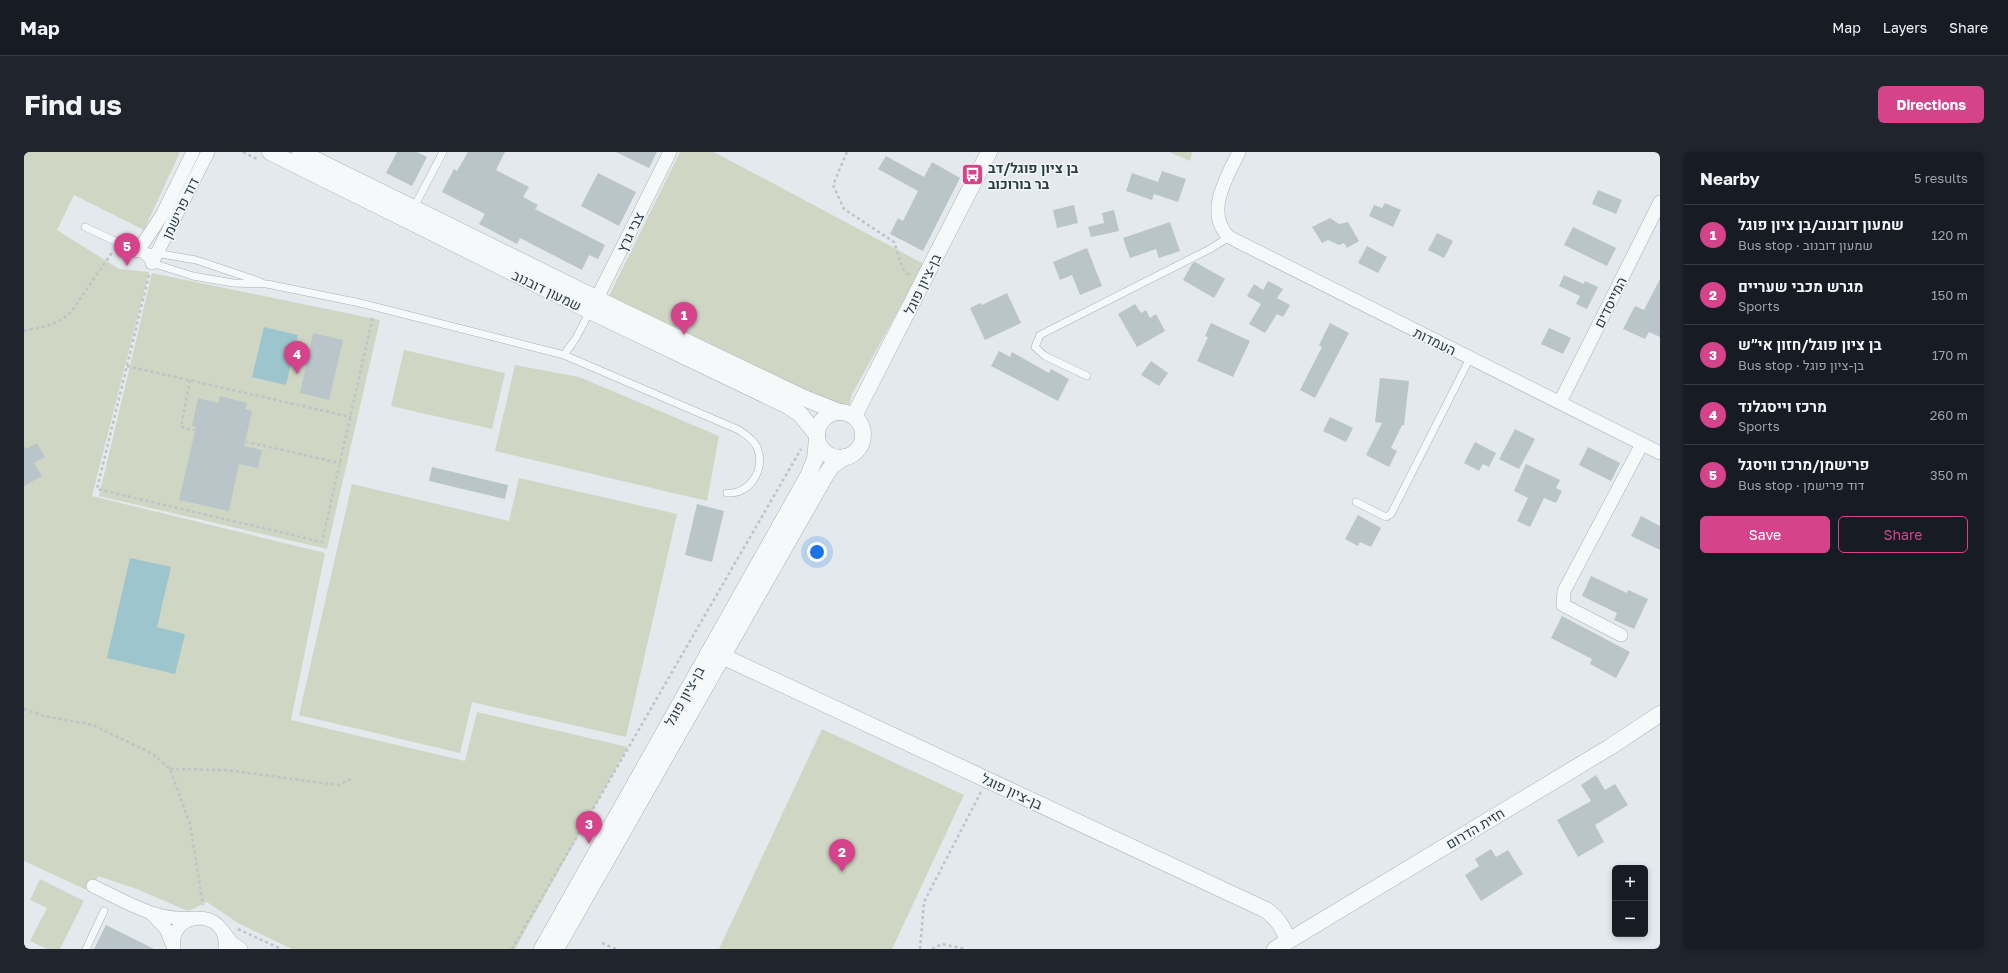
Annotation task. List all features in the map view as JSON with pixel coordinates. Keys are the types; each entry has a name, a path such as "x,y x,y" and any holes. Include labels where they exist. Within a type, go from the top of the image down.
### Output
{"street":[{"name":"דוד פרישמן","path":"138,251 162,214 193,152"},
{"name":"דוד פרישמן","path":"155,258 208,152"},
{"name":"שמעון דובנוב","path":"270,152 593,305 839,412"},
{"name":"צבי גרץ","path":"593,305 670,152"},
{"name":"בן-ציון פוגל","path":"854,416 989,152"},
{"path":"1228,237 1221,230 1218,220 1218,199 1239,152"},
{"name":"שמעון דובנוב","path":"308,154 593,305 788,406 800,414 817,437"},
{"name":"המייסדים","path":"1560,402 1660,202"},
{"name":"העמדות","path":"1228,237 1660,453"},
{"path":"839,412 847,412 854,416 862,429 862,440 855,453 844,457 835,457 827,454 821,448 817,437 820,424 824,418 839,412"},
{"name":"בן-ציון פוגל","path":"542,949 808,476 815,459 817,437"},
{"path":"1621,635 1563,605 1562,599 1564,591 1642,444"},
{"name":"בן-ציון פוגל","path":"556,949 827,473 832,466 844,457"},
{"name":"בן-ציון פוגל","path":"722,656 1266,910 1279,921 1288,941"},
{"name":"חזית הדרום","path":"1275,949 1610,747 1660,714"},
{"path":"93,886 152,914 173,918 200,918 216,924 232,943 241,949"},
{"path":"152,914 166,929 174,948"},
{"path":"174,948 174,938 180,927 186,922 200,918"},
{"path":"222,930 225,941 225,949"}],"lane":[{"path":"413,209 444,152"},
{"path":"85,227 118,244 155,258 213,264 267,284 375,307 564,355 739,430 750,438 757,448 759,458 758,471 753,483 744,490 735,494 727,493"},
{"path":"1087,376 1045,356 1036,347 1040,335 1210,249 1228,237"},
{"path":"138,251 155,258 169,270 207,279 233,283 267,284"},
{"path":"564,355 576,338 593,305"},
{"path":"1356,502 1386,517 1391,514 1470,358"},
{"path":"86,949 104,911"}],"path":[{"path":"847,152 833,185 844,209 894,242 904,269 920,288"},
{"path":"24,331 52,324 64,319 71,312 118,244"},
{"path":"155,258 97,489 322,542 375,307"},
{"path":"127,366 351,417"},
{"path":"190,380 181,427 340,463"},
{"path":"512,949 801,449"},
{"path":"24,709 44,716 93,725 153,754 170,769 190,824 200,918"},
{"path":"170,769 226,770 338,785 353,778"},
{"path":"920,949 924,902 988,779"},
{"path":"238,928 280,949"},
{"path":"602,942 616,949"},
{"path":"932,949 942,944 965,949"}],"green space":[{"path":"24,152 180,152 144,230 74,195 57,230 119,269 149,272 92,496 325,553 291,720 465,761 477,712 628,747 515,949 292,949 238,923 207,902 188,911 137,889 98,876 91,892 24,861"},
{"path":"680,152 714,152 924,264 852,394 849,407 834,409 608,298"},
{"path":"1169,152 1192,152 1190,161"},
{"path":"152,273 380,320 327,549 99,496"},
{"path":"404,350 505,373 492,429 391,406"},
{"path":"515,365 579,377 719,436 707,501 495,451"},
{"path":"519,478 677,514 626,737 472,702 460,753 299,715 352,484 509,521"},
{"path":"822,729 964,795 892,949 719,949"},
{"path":"40,879 84,901 60,949 47,949 30,941 47,908 30,900"}],"water":[{"path":"264,327 298,335 286,385 252,377"},
{"path":"130,558 171,567 157,627 185,634 175,674 107,658"}],"building":[{"path":"397,152 417,152 427,157 412,186 386,173"},
{"path":"468,152 505,152 496,170 529,187 523,197 538,205 535,209 605,245 598,259 589,255 582,270 520,238 517,244 479,224 485,214 442,192 454,169 457,171"},
{"path":"616,152 657,152 649,168"},
{"path":"886,156 924,177 932,162 960,178 923,251 890,234 898,218 903,221 918,191 878,169"},
{"path":"1162,171 1186,179 1178,202 1154,194 1152,200 1126,191 1132,173 1158,182"},
{"path":"598,173 636,192 619,226 581,206"},
{"path":"1598,190 1622,200 1616,214 1592,204"},
{"path":"1385,203 1401,210 1393,227 1369,216 1374,205 1382,208"},
{"path":"1074,205 1078,223 1057,228 1053,210"},
{"path":"1114,210 1119,231 1091,237 1088,227 1104,223 1102,213"},
{"path":"1330,218 1339,224 1348,222 1359,241 1347,248 1344,243 1339,245 1328,240 1322,243 1312,227"},
{"path":"1170,222 1180,251 1159,258 1156,249 1130,258 1123,238"},
{"path":"1573,227 1616,248 1607,266 1564,245"},
{"path":"1437,233 1453,241 1444,258 1428,250"},
{"path":"1367,246 1387,257 1378,273 1358,263"},
{"path":"1087,248 1102,286 1080,295 1072,275 1060,280 1053,262"},
{"path":"1195,262 1225,279 1214,298 1183,280 1192,264"},
{"path":"1564,275 1584,284 1585,281 1598,287 1587,309 1576,304 1580,296 1559,286"},
{"path":"1660,279 1660,337 1649,332 1645,339 1623,329 1635,306 1644,310"},
{"path":"1268,281 1283,289 1277,298 1290,305 1283,317 1277,314 1265,333 1249,324 1261,304 1247,296 1254,284 1263,290"},
{"path":"1007,293 1021,323 985,340 970,308 980,303 982,305"},
{"path":"1135,304 1141,313 1146,310 1150,318 1156,314 1165,331 1137,347 1118,314"},
{"path":"1211,323 1250,341 1233,377 1197,361 1208,337 1205,336"},
{"path":"1330,323 1349,333 1315,398 1300,390 1322,347 1319,345"},
{"path":"1549,328 1571,338 1563,354 1541,344"},
{"path":"313,333 343,340 329,400 300,393"},
{"path":"999,351 1010,357 1012,352 1049,373 1051,369 1069,379 1058,401 991,366"},
{"path":"1151,361 1168,373 1159,386 1141,375"},
{"path":"1380,378 1409,381 1404,425 1402,425 1391,448 1397,451 1389,467 1366,455 1382,423 1375,422"},
{"path":"220,396 247,403 245,409 252,411 244,446 262,450 258,468 239,464 229,511 179,500 196,427 192,426 198,398 218,403"},
{"path":"1330,417 1353,428 1346,442 1323,431"},
{"path":"1515,429 1535,439 1519,469 1499,459"},
{"path":"1475,442 1496,453 1489,467 1483,464 1479,471 1464,463"},
{"path":"37,443 45,457 34,463 42,476 24,486 24,445 26,449"},
{"path":"1588,447 1620,463 1611,481 1579,465"},
{"path":"1526,464 1560,480 1556,488 1562,491 1556,503 1544,498 1530,527 1517,521 1528,498 1514,491"},
{"path":"432,467 508,485 505,499 429,481"},
{"path":"697,504 724,511 712,562 685,555"},
{"path":"1358,515 1381,528 1371,547 1360,542 1358,546 1345,539"},
{"path":"1641,516 1660,526 1660,550 1631,536"},
{"path":"1591,576 1627,593 1628,590 1648,599 1634,629 1614,620 1617,613 1582,596"},
{"path":"1562,616 1630,652 1616,678 1590,664 1592,659 1551,638"},
{"path":"1596,775 1605,790 1615,784 1628,805 1595,825 1604,842 1578,857 1557,820 1591,801 1581,785"},
{"path":"1491,849 1496,857 1508,850 1523,874 1481,901 1465,875 1479,866 1475,859"},
{"path":"106,925 154,949 94,949"}],"place":[{"name":"בן ציון פוגל/דב בר בורוכוב","path":"973,175"},
{"name":"פרישמן/מרכז וויסגל","path":"127,266"},
{"name":"שמעון דובנוב/בן ציון פוגל","path":"684,335"},
{"name":"מרכז וייסגלנד","path":"297,374"},
{"name":"בן ציון פוגל/חזון אי״ש","path":"589,844"},
{"name":"מגרש מכבי שעריים","path":"842,872"}]}
